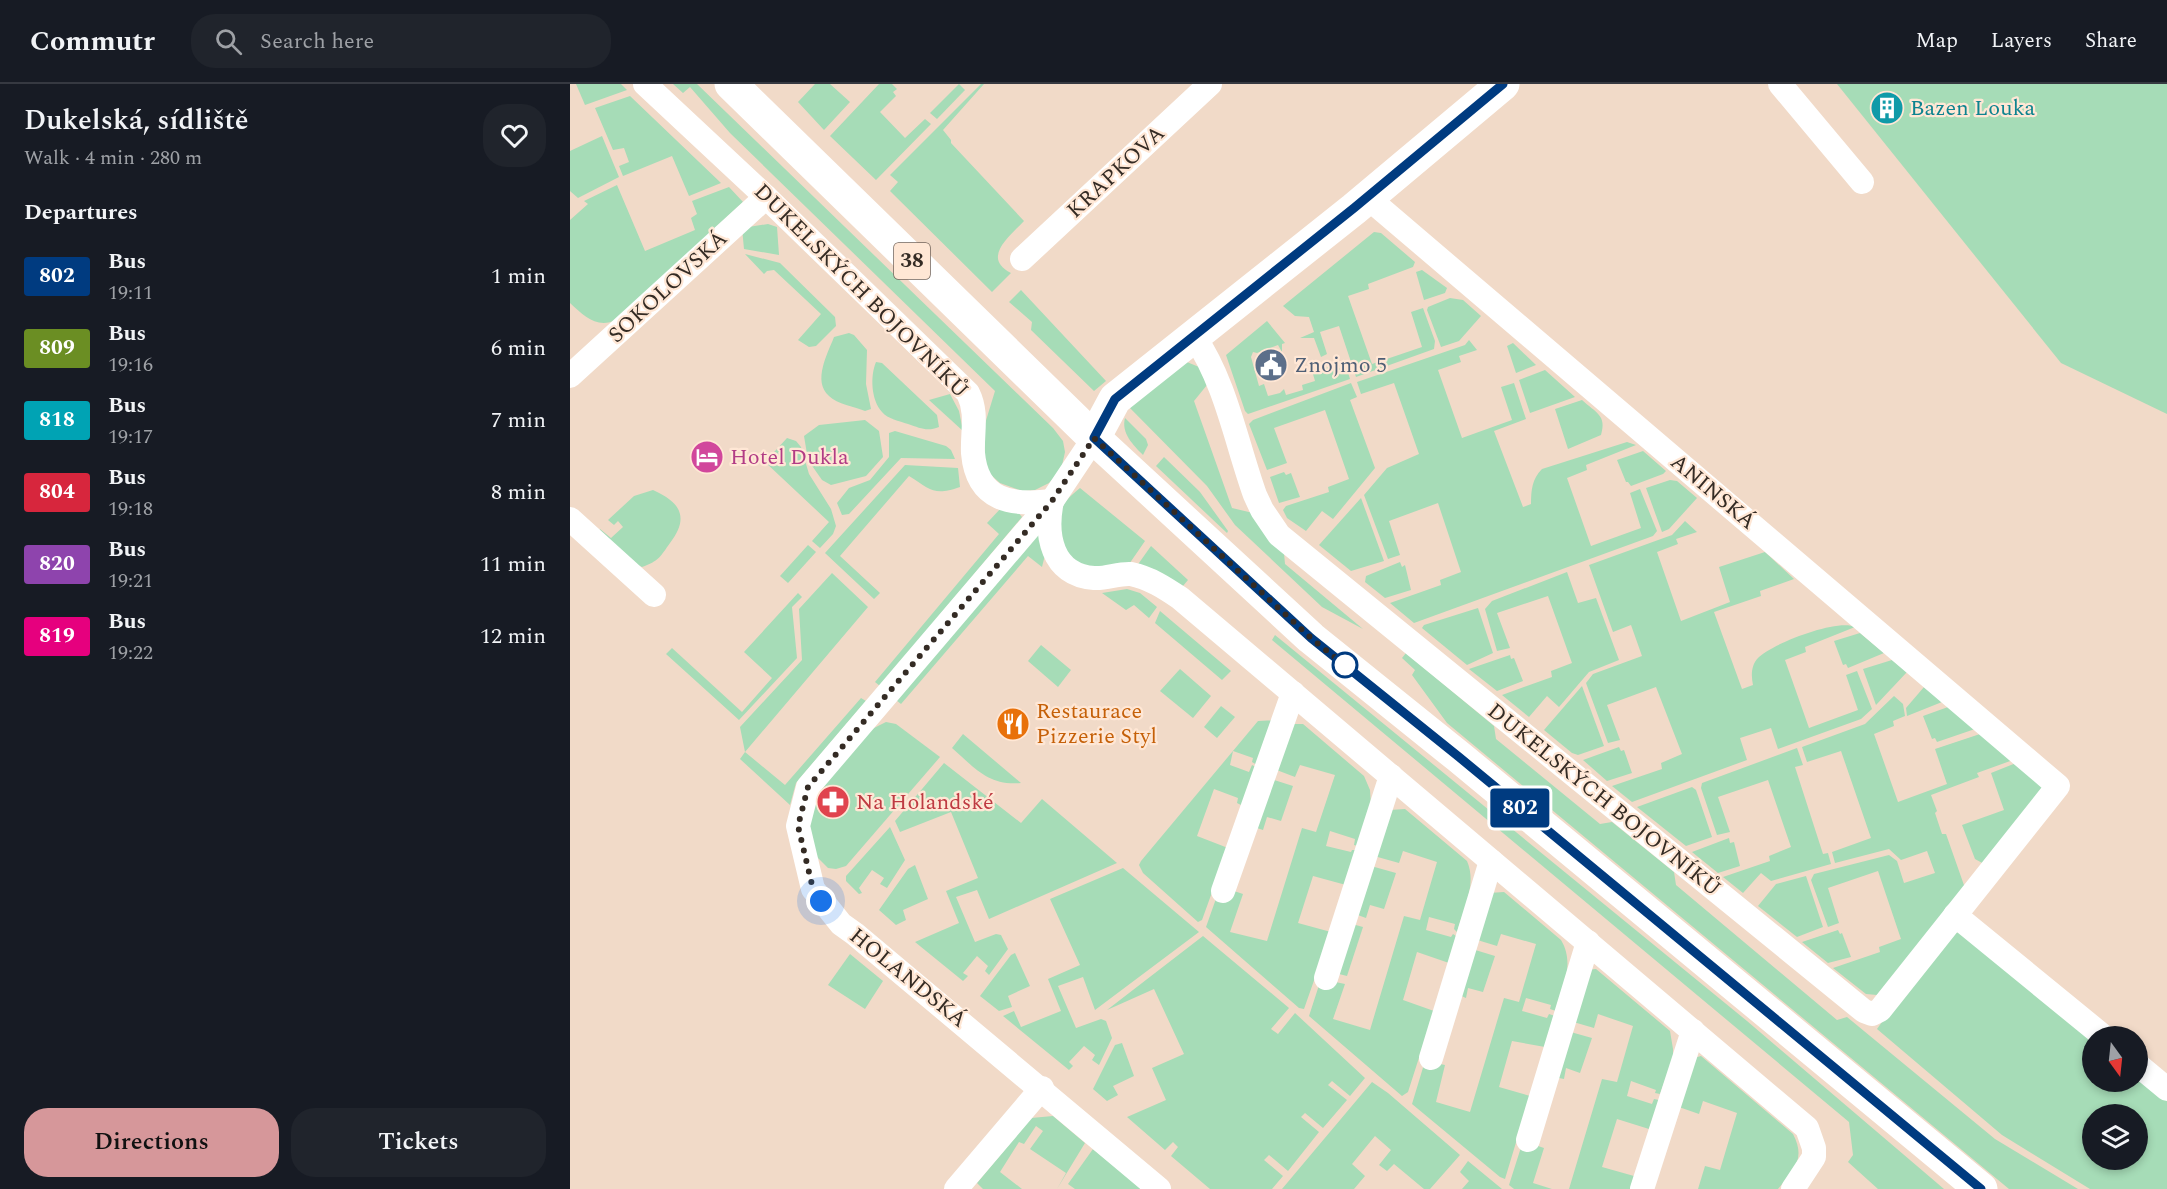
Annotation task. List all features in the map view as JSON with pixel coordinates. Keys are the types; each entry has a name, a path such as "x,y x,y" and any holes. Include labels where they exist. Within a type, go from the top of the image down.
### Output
{"main road":[{"name":"38","path":"731,84 1094,438 1311,638 1459,757 1958,1177 1981,1189"},
{"path":"1094,438 1115,399 1368,197 1503,84"}],"street":[{"name":"DUKELSKÝCH BOJOVNÍKŮ","path":"645,84 766,197 968,393 974,409 973,453 976,470 985,485 997,498 1034,503 1052,501"},
{"name":"KRAPKOVA","path":"1022,259 1210,84"},
{"path":"1780,84 1862,182"},
{"name":"SOKOLOVSKÁ","path":"570,376 766,197"},
{"name":"ANINSKÁ","path":"1368,197 2058,786"},
{"name":"DUKELSKÝCH BOJOVNÍKŮ","path":"1194,336 1216,376 1255,495 1279,535 1864,1011 1872,1014 1880,1010 2058,786"},
{"name":"HOLANDSKÁ","path":"1094,438 1052,501 808,787 798,826 813,889 840,924 1042,1088 1159,1189"},
{"path":"1052,501 1048,531 1055,553 1066,567 1078,574 1093,578 1127,574 1156,582 1180,598 1807,1128 1814,1148 1814,1157 1793,1189"},
{"path":"570,519 654,595"},
{"path":"1223,891 1293,693"},
{"path":"1326,978 1391,776"},
{"path":"1431,1058 1491,861"},
{"path":"1955,915 2091,1026"},
{"path":"1528,1140 1588,942"},
{"path":"1642,1189 1693,1031"},
{"path":"2148,1073 2167,1089"},
{"path":"956,1189 1042,1088"}],"green space":[{"path":"576,84 621,84 627,90 585,105"},
{"path":"673,84 697,84 1053,428 1063,441 1065,452 1061,470 1049,483 1035,490 1022,491 1000,483 991,475 985,465 984,427 995,391 730,133 690,87 683,93"},
{"path":"815,84 830,84 850,102 824,130 798,102"},
{"path":"879,84 892,84 897,89 893,92 896,96 880,112 905,138 925,119 931,124 876,180 830,136"},
{"path":"959,84 965,90 937,119 930,113"},
{"path":"981,84 984,84 943,130 951,143 1024,221 1001,247 998,261 1011,273 992,292 890,191 898,182 890,175"},
{"path":"1837,84 2167,84 2167,414 2061,363"},
{"path":"630,96 721,183 689,196 672,156 623,176 619,166 629,162 624,148 613,150 595,108"},
{"path":"602,136 619,177 578,198 570,191 570,151"},
{"path":"617,185 645,251 695,230 691,218 697,214 692,201 729,187 743,202 616,320 603,323 591,320 570,303 570,220 588,204 584,201"},
{"path":"768,224 777,227 779,255 744,249 742,228"},
{"path":"1374,232 1381,233 1415,262 1413,267 1368,284 1369,289 1348,296 1372,364 1422,347 1411,312 1423,308 1435,341 1434,349 1356,377 1339,326 1320,332 1327,354 1321,357 1314,338 1300,338 1314,332 1309,317 1295,316 1283,306"},
{"path":"745,254 780,263 835,317 836,326 816,346 809,347 798,340 821,314 774,270 764,274"},
{"path":"1422,270 1447,288 1445,293 1424,300 1416,272"},
{"path":"1021,290 1106,381 1094,391 1031,330 1032,322 1009,302"},
{"path":"1450,298 1463,300 1481,316 1459,341 1441,347 1427,310 1428,307"},
{"path":"1267,321 1285,343 1282,344 1282,352 1278,345 1257,353 1253,352 1251,357 1259,386 1264,384 1268,396 1280,393 1284,389 1286,395 1303,390 1302,385 1315,381 1313,374 1332,365 1334,370 1346,366 1350,379 1248,414 1226,355"},
{"path":"849,333 854,335 867,350 866,384 871,409 865,411 832,399 824,390 822,383 825,359 834,337"},
{"path":"1469,340 1477,350 1459,356 1461,362 1438,370 1462,438 1512,420 1501,387 1514,383 1526,419 1494,431 1523,507 1531,504 1533,485 1542,469 1627,442 1636,445 1586,465 1587,470 1567,478 1591,546 1641,528 1630,493 1640,489 1657,531 1653,536 1414,623 1390,603 1441,585 1440,580 1461,572 1438,503 1389,521 1400,555 1388,559 1364,495 1387,468 1419,454 1394,383 1361,394 1357,382 1465,345"},
{"path":"1513,343 1536,365 1516,373 1507,346"},
{"path":"1182,360 1199,367 1207,385 1194,401 1232,508 1253,513 1284,553 1285,564 1363,629 1322,607 1235,525 1207,486 1127,405"},
{"path":"876,362 882,363 937,415 939,427 920,428 890,418 882,412 878,407 873,388"},
{"path":"1545,370 1575,397 1530,413 1519,380"},
{"path":"1351,383 1357,397 1350,400 1375,468 1333,519 1322,511 1306,531 1287,518 1283,510 1286,506 1329,492 1328,487 1349,479 1325,410 1274,428 1287,463 1267,470 1249,424 1253,420"},
{"path":"950,394 959,411 963,431 929,400"},
{"path":"1582,400 1599,415 1603,423 1601,435 1568,449 1555,409"},
{"path":"1125,418 1146,439 1148,445 1143,455 1126,434"},
{"path":"865,420 879,431 883,457 866,476 831,485 822,480 808,460 804,436 819,425"},
{"path":"895,431 946,446 951,450 955,459 901,458 849,514 842,515 837,503 849,488 870,480 889,457 889,433"},
{"path":"787,438 796,441 801,447 809,474 831,509 836,526 833,534 820,548 812,541 829,522 765,462"},
{"path":"1643,451 1666,471 1631,486 1626,482 1617,460"},
{"path":"1164,457 1200,492 1228,531 1227,533 1156,466"},
{"path":"905,465 958,468 960,487 944,491 933,490 909,476 840,556 880,593 874,599 825,553"},
{"path":"1284,472 1286,475 1291,473 1300,497 1279,503 1270,477"},
{"path":"1670,480 1677,481 1697,498 1669,529 1662,532 1646,488"},
{"path":"1080,488 1145,541 1125,570 1090,572 1061,549 1058,529 1059,515 1065,502"},
{"path":"653,490 676,505 681,518 680,525 661,555 652,563 642,567 633,563 598,532 600,529 611,538 623,527 618,521 614,525 608,520 634,496"},
{"path":"1361,498 1384,561 1351,571 1319,545"},
{"path":"1002,507 1017,511 1022,517 880,686 875,682 999,534 987,523"},
{"path":"1685,521 1697,532 1676,539 1678,544 1657,552 1681,621 1730,602 1719,567 1765,552 1794,579 1760,591 1761,596 1714,612 1742,689 1753,685 1754,664 1765,652 1820,629 1846,625 1855,627 1805,647 1806,652 1785,660 1809,728 1858,710 1846,675 1857,671 1872,709 1861,719 1778,749 1771,728 1740,738 1747,760 1632,802 1612,786 1662,769 1661,763 1682,754 1656,687 1607,705 1620,740 1608,743 1586,683 1593,674 1642,656 1631,625 1613,632 1589,565 1672,535"},
{"path":"1044,525 1047,547 1042,567 1028,556 901,704 896,700"},
{"path":"808,545 816,552 788,583 780,576"},
{"path":"1151,546 1188,580 1177,593 1134,570"},
{"path":"1400,562 1402,567 1405,565 1411,590 1385,598 1365,582 1366,576"},
{"path":"1567,572 1578,603 1596,598 1619,660 1589,672 1559,707 1547,696 1529,717 1502,695 1552,677 1551,671 1572,663 1548,596 1497,613 1510,648 1497,651 1485,609 1492,601"},
{"path":"832,573 868,607 745,752 740,727 802,660 799,609"},
{"path":"1127,589 1140,593 1157,607 1149,618 1134,605 1126,610 1102,593"},
{"path":"798,593 802,597 792,607 797,658 739,720 666,654 672,648 742,712 772,678 744,652"},
{"path":"1478,608 1493,653 1467,665 1422,628 1424,625"},
{"path":"1160,611 1231,671 1222,680 1155,623"},
{"path":"1860,633 1884,653 1848,668 1846,664 1843,665 1834,641"},
{"path":"1275,635 1747,1021 1944,1189 1878,1189 1848,1162 1853,1155 1849,1122 1272,640"},
{"path":"1041,645 1071,670 1058,687 1028,661"},
{"path":"1406,653 1494,726 1496,739 1600,824 1612,822 1674,872 1676,885 1837,1020 1847,1017 1995,1139 2078,1189 2009,1189 1447,723 1412,675 1415,670 1402,658"},
{"path":"1510,655 1511,659 1514,658 1523,681 1497,691 1469,669"},
{"path":"1892,660 1907,672 1876,705 1863,669"},
{"path":"1180,669 1211,696 1193,718 1160,691"},
{"path":"1582,686 1604,746 1578,755 1572,753 1544,730"},
{"path":"1924,687 1942,702 1907,716 1906,708"},
{"path":"1894,696 1903,704 1905,716 1893,721 1894,726 1874,734 1898,802 1947,784 1935,749 1980,734 2013,760 1977,773 1979,777 1931,795 1942,834 1946,834 1965,888 1877,995 1866,994 1833,968 1880,952 1879,947 1901,939 1878,871 1828,888 1839,923 1828,927 1811,880 1814,874 1889,855 1897,861 1904,883 1935,873 1927,851 1901,860 1889,849 1835,863 1832,852 1871,838 1841,751 1807,762 1802,747 1865,724"},
{"path":"861,698 866,701 796,783 790,805 740,759 745,752 785,785"},
{"path":"1221,706 1235,717 1217,738 1204,727"},
{"path":"1948,707 1975,729 1937,742 1935,738 1932,739 1923,716"},
{"path":"1274,720 1257,765 1252,762 1253,758 1233,751 1230,765 1249,772 1252,765 1256,767 1243,806 1237,803 1238,798 1214,789 1197,836 1228,848 1202,920 1198,922 1143,873 1139,865 1141,861 1258,721"},
{"path":"886,722 896,724 940,757 846,866 836,869 828,868 817,857 809,818 820,786 868,731"},
{"path":"1291,724 1303,724 1364,776 1370,790 1371,805 1358,846 1354,845 1355,839 1330,831 1326,846 1351,852 1356,850 1346,885 1313,876 1298,923 1331,932 1304,1009 1299,1008 1206,927 1218,893 1231,890 1243,894 1230,932 1267,941 1302,828 1316,832 1335,775 1300,765 1295,777 1274,769"},
{"path":"963,734 1021,783 1000,782 975,769 952,748"},
{"path":"1619,747 1621,751 1624,750 1632,773 1607,781 1583,760"},
{"path":"1797,748 1803,765 1795,767 1823,854 1828,853 1831,864 1771,881 1761,873 1743,893 1723,877 1770,861 1769,856 1791,847 1768,780 1718,797 1730,832 1717,835 1701,788 1702,783"},
{"path":"944,763 1021,823 1042,799 1117,863 989,919 977,890 956,897 975,942 996,934 1001,935 1008,949 989,975 985,971 988,966 977,956 963,973 968,976 963,981 915,942 959,923 946,891 978,878 951,812 900,832 895,821"},
{"path":"2016,763 2045,788 1984,864 1975,859 1962,825 2004,810 1991,773"},
{"path":"1271,779 1293,786 1281,821 1267,817 1263,830 1254,827"},
{"path":"1692,787 1696,790 1712,837 1686,846 1637,807"},
{"path":"1405,809 1467,861 1471,879 1457,932 1454,929 1455,924 1429,917 1426,930 1451,937 1453,934 1456,936 1449,963 1417,952 1403,1000 1434,1011 1408,1092 1402,1096 1309,1016 1321,979 1345,984 1333,1019 1370,1030 1404,916 1420,920 1437,862 1403,851 1399,863 1374,856 1390,810"},
{"path":"890,827 905,860 887,888 880,884 884,878 872,870 859,888 862,893 859,894 846,881 846,876"},
{"path":"1729,838 1730,843 1734,842 1740,866 1718,873 1692,852"},
{"path":"915,865 928,899 903,910 906,920 896,925 879,910 908,869"},
{"path":"1371,866 1396,873 1384,909 1370,905 1366,918 1355,914"},
{"path":"1123,868 1199,932 1095,1010 1083,977 1058,986 1076,1028 1101,1019 1106,1021 1112,1038 1099,1065 1092,1060 1095,1055 1084,1046 1069,1062 1073,1066 1069,1070 1003,1016 1014,1011 1021,1027 1061,1011 1048,979 1080,965 1050,899"},
{"path":"1806,876 1823,927 1797,937 1758,906 1776,884"},
{"path":"1504,892 1561,940 1567,958 1566,975 1556,1011 1550,1009 1551,1005 1526,998 1522,1011 1547,1018 1549,1014 1555,1016 1545,1047 1512,1041 1499,1087 1530,1096 1505,1179 1412,1104 1425,1061 1445,1065 1436,1102 1470,1112 1504,998 1519,1002 1536,944 1501,934 1497,946 1474,939 1489,893"},
{"path":"1352,924 1363,927 1347,976 1335,973"},
{"path":"1838,930 1840,934 1842,933 1851,957 1828,963 1802,942"},
{"path":"1960,932 2082,1031 2082,1092 2148,1092 2148,1085 2167,1101 2167,1189 2090,1189 2002,1135 1877,1029 1911,981 1949,934"},
{"path":"1203,936 1289,1008 1271,1029 1278,1034 1295,1013 1365,1078 1350,1096 1332,1081 1328,1085 1347,1100 1323,1128 1305,1113 1301,1117 1319,1132 1288,1171 1269,1155 1264,1160 1283,1176 1272,1189 1210,1189 1171,1156 1178,1147 1173,1142 1165,1150 1127,1117 1166,1100 1152,1068 1184,1054 1154,989 1107,1010"},
{"path":"1472,949 1495,956 1483,992 1468,988 1466,998 1457,994"},
{"path":"1015,953 1030,986 1008,996 1012,1007 999,1011 980,996 1011,955"},
{"path":"850,954 883,981 865,1009 828,985"},
{"path":"1596,969 1670,1031 1673,1049 1673,1058 1660,1094 1655,1093 1656,1090 1631,1081 1627,1096 1652,1104 1654,1099 1659,1100 1649,1129 1617,1119 1602,1167 1634,1176 1630,1189 1569,1189 1602,1079 1617,1082 1633,1026 1598,1014 1594,1028 1570,1021 1585,970"},
{"path":"1567,1031 1592,1038 1580,1073 1566,1068 1564,1079 1554,1077"},
{"path":"1122,1043 1134,1076 1113,1086 1118,1095 1107,1101 1093,1089 1115,1045"},
{"path":"1701,1056 1793,1134 1797,1143 1798,1157 1793,1169 1778,1189 1698,1189 1705,1166 1720,1170 1737,1113 1703,1101 1699,1114 1676,1106 1690,1059"},
{"path":"1372,1082 1460,1155 1430,1189 1424,1189 1394,1164 1387,1171 1379,1165 1391,1150 1375,1136 1352,1164 1365,1176 1354,1189 1282,1189"},
{"path":"1053,1116 1085,1143 1057,1189 1066,1173 1030,1149 1043,1131 1036,1126 1024,1144 1019,1142 1000,1172 1022,1189 983,1189 977,1183 1031,1118"},
{"path":"1523,1141 1544,1148 1533,1183 1552,1189 1514,1189 1509,1185"},
{"path":"1093,1149 1142,1189 1075,1189 1068,1184"},
{"path":"1468,1161 1502,1189 1462,1189 1469,1181 1460,1172"}],"bus line":[{"name":"802","path":"1503,84 1354,208 1115,399 1094,438 1311,638 1459,757 1981,1189"}],"place":[{"name":"Bazen Louka","path":"1887,108"},
{"name":"Znojmo 5","path":"1271,365"},
{"name":"Hotel Dukla","path":"707,457"},
{"name":"Restaurace Pizzerie Styl","path":"1013,724"},
{"name":"Na Holandské","path":"833,802"}],"route":[{"path":"821,901 813,889 798,826 808,787 1052,501 1094,438 1311,638 1348,668 1345,665"}]}
